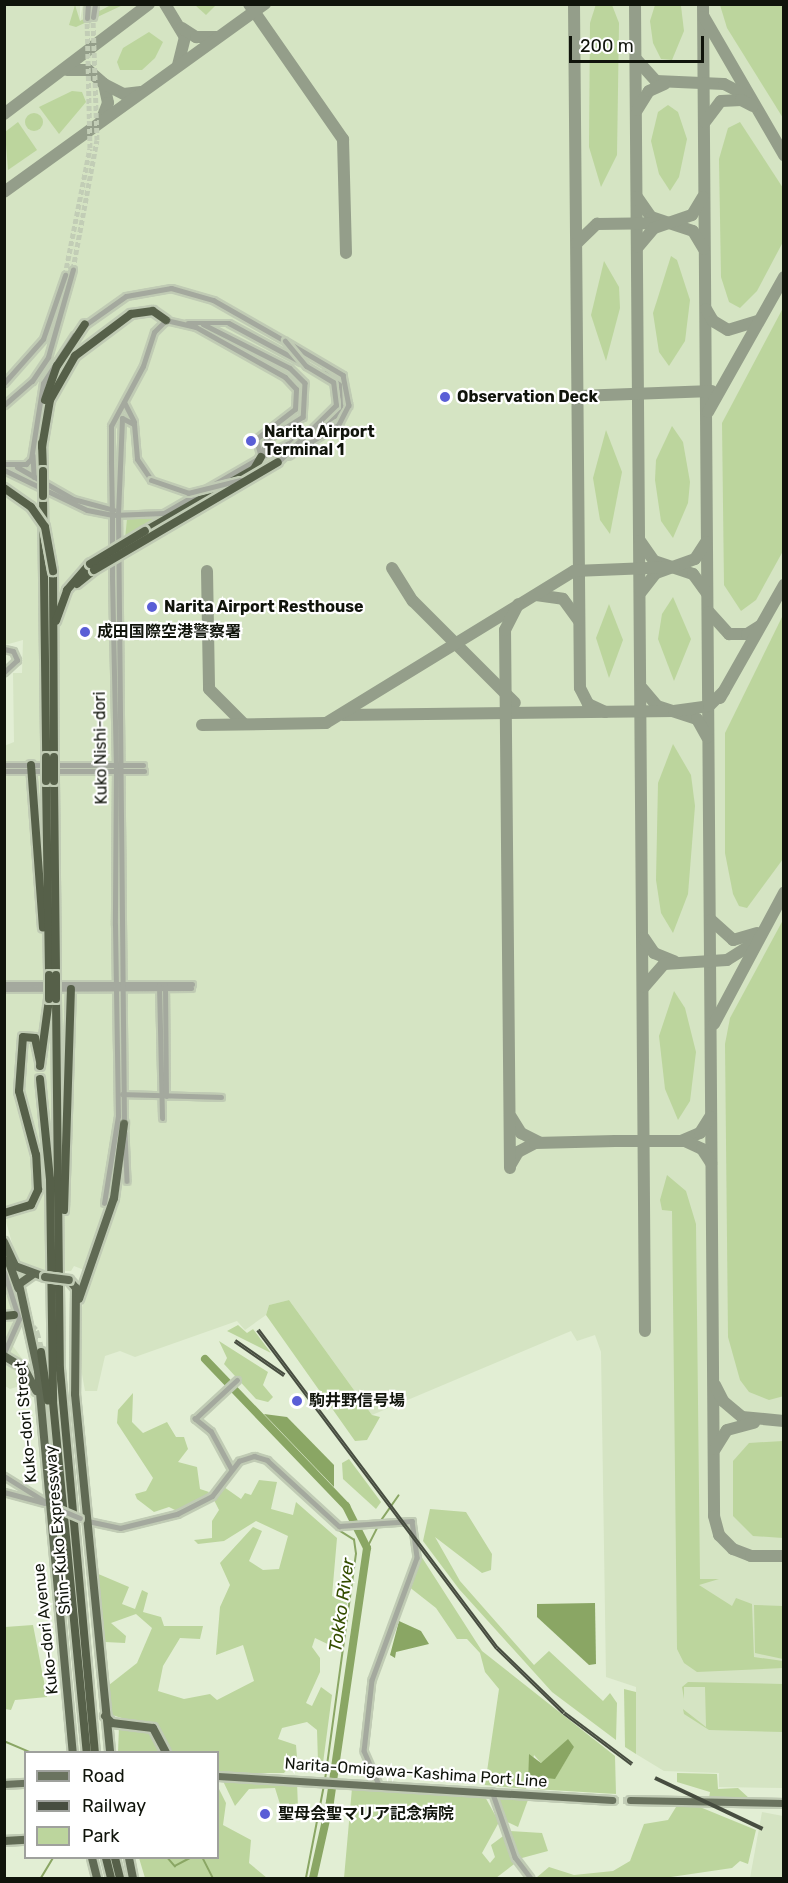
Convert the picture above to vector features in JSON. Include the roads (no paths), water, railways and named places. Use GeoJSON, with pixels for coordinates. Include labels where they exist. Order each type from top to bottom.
{"type":"FeatureCollection","features":[{"type":"Feature","properties":{"kind":"highway"},"geometry":{"type":"LineString","coordinates":[[59,1304],[50,757],[43,496],[38,472],[52,393],[81,350],[130,314],[153,311],[166,320]]}},
{"type":"Feature","properties":{"kind":"highway"},"geometry":{"type":"LineString","coordinates":[[42,447],[48,378],[85,324]]}},
{"type":"Feature","properties":{"kind":"highway"},"geometry":{"type":"LineString","coordinates":[[53,649],[57,615],[67,590],[92,567],[145,531],[254,469],[261,457]]}},
{"type":"Feature","properties":{"kind":"highway"},"geometry":{"type":"LineString","coordinates":[[92,567],[278,462]]}},
{"type":"Feature","properties":{"kind":"highway"},"geometry":{"type":"LineString","coordinates":[[4,488],[21,498],[45,526],[53,571],[50,757]]}},
{"type":"Feature","properties":{"kind":"highway"},"geometry":{"type":"LineString","coordinates":[[31,768],[47,946],[53,975]]}},
{"type":"Feature","properties":{"kind":"highway"},"geometry":{"type":"LineString","coordinates":[[47,946],[50,781]]}},
{"type":"Feature","properties":{"kind":"highway"},"geometry":{"type":"LineString","coordinates":[[59,1304],[71,989]]}},
{"type":"Feature","properties":{"kind":"highway"},"geometry":{"type":"LineString","coordinates":[[4,1213],[31,1205],[38,1190],[36,1155],[19,1090],[23,1037],[35,1038],[40,1064],[53,999]]}},
{"type":"Feature","properties":{"kind":"highway"},"geometry":{"type":"LineString","coordinates":[[40,1079],[50,1179],[51,1369],[62,1497]]}},
{"type":"Feature","properties":{"kind":"highway"},"geometry":{"type":"LineString","coordinates":[[73,1337],[84,1281],[114,1198],[124,1124]]}},
{"type":"Feature","properties":{"kind":"highway"},"geometry":{"type":"LineString","coordinates":[[4,1242],[15,1266],[32,1275],[69,1280],[76,1288],[73,1337],[83,1519],[110,1751]]}},
{"type":"Feature","properties":{"kind":"highway"},"geometry":{"type":"LineString","coordinates":[[4,1250],[23,1304]]}},
{"type":"Feature","properties":{"kind":"highway"},"geometry":{"type":"LineString","coordinates":[[23,1304],[20,1281],[32,1275]]}},
{"type":"Feature","properties":{"kind":"highway","name":"Kuko-dori Street"},"geometry":{"type":"LineString","coordinates":[[23,1304],[38,1371],[40,1419],[50,1505]]}},
{"type":"Feature","properties":{"kind":"highway","name":"Shin-Kuko Expressway"},"geometry":{"type":"LineString","coordinates":[[59,1304],[73,1534],[95,1751]]}},
{"type":"Feature","properties":{"kind":"highway"},"geometry":{"type":"LineString","coordinates":[[4,1316],[14,1315]]}},
{"type":"Feature","properties":{"kind":"highway"},"geometry":{"type":"LineString","coordinates":[[41,1352],[62,1497]]}},
{"type":"Feature","properties":{"kind":"highway"},"geometry":{"type":"LineString","coordinates":[[4,1354],[29,1375],[40,1419]]}},
{"type":"Feature","properties":{"kind":"highway"},"geometry":{"type":"LineString","coordinates":[[4,1361],[29,1375]]}},
{"type":"Feature","properties":{"kind":"highway","name":"Shin-Kuko Expressway"},"geometry":{"type":"LineString","coordinates":[[62,1497],[87,1751]]}},
{"type":"Feature","properties":{"kind":"highway","name":"Kuko-dori Avenue"},"geometry":{"type":"LineString","coordinates":[[50,1505],[74,1751]]}},
{"type":"Feature","properties":{"kind":"highway"},"geometry":{"type":"LineString","coordinates":[[105,1716],[115,1723],[153,1728],[165,1751]]}},
{"type":"Feature","properties":{"kind":"highway"},"geometry":{"type":"LineString","coordinates":[[107,1734],[115,1723]]}},
{"type":"Feature","properties":{"kind":"highway"},"geometry":{"type":"LineString","coordinates":[[4,1841],[24,1840]]}},
{"type":"Feature","properties":{"kind":"highway"},"geometry":{"type":"LineString","coordinates":[[92,1859],[97,1878]]}},
{"type":"Feature","properties":{"kind":"highway"},"geometry":{"type":"LineString","coordinates":[[106,1859],[111,1878]]}},
{"type":"Feature","properties":{"kind":"highway"},"geometry":{"type":"LineString","coordinates":[[115,1859],[120,1878]]}},
{"type":"Feature","properties":{"kind":"highway"},"geometry":{"type":"LineString","coordinates":[[129,1859],[133,1878]]}},
{"type":"Feature","properties":{"kind":"main road","name":"Narita-Omigawa-Kashima Port Line"},"geometry":{"type":"LineString","coordinates":[[219,1776],[612,1800]]}},
{"type":"Feature","properties":{"kind":"main road"},"geometry":{"type":"LineString","coordinates":[[4,1784],[24,1783]]}},
{"type":"Feature","properties":{"kind":"main road"},"geometry":{"type":"LineString","coordinates":[[630,1800],[783,1803]]}},
{"type":"Feature","properties":{"kind":"street"},"geometry":{"type":"LineString","coordinates":[[88,4],[90,17],[95,4]]}},
{"type":"Feature","properties":{"kind":"street"},"geometry":{"type":"LineString","coordinates":[[4,405],[32,381],[48,357],[73,269]]}},
{"type":"Feature","properties":{"kind":"street"},"geometry":{"type":"LineString","coordinates":[[4,383],[46,332],[65,275]]}},
{"type":"Feature","properties":{"kind":"street"},"geometry":{"type":"LineString","coordinates":[[85,324],[126,296],[171,288],[213,300],[343,375],[349,405],[339,425],[289,456],[200,492],[173,491],[151,480],[137,459],[134,424],[124,402]]}},
{"type":"Feature","properties":{"kind":"street"},"geometry":{"type":"LineString","coordinates":[[5,466],[72,505],[115,514],[170,511],[334,416],[339,385],[229,322],[187,323],[166,320]]}},
{"type":"Feature","properties":{"kind":"street","name":"Kuko Nishi-dori"},"geometry":{"type":"LineString","coordinates":[[104,1203],[116,1153],[121,1094],[124,986],[115,514],[111,508],[111,426],[124,402],[154,332],[166,320]]}},
{"type":"Feature","properties":{"kind":"street"},"geometry":{"type":"LineString","coordinates":[[187,323],[293,385],[295,409],[256,439],[261,457]]}},
{"type":"Feature","properties":{"kind":"street"},"geometry":{"type":"LineString","coordinates":[[197,323],[220,329],[280,362],[305,382],[303,417],[267,440],[261,457]]}},
{"type":"Feature","properties":{"kind":"street"},"geometry":{"type":"LineString","coordinates":[[285,341],[306,366],[333,382],[336,405],[332,414],[301,434],[289,456]]}},
{"type":"Feature","properties":{"kind":"street"},"geometry":{"type":"LineString","coordinates":[[35,482],[38,472],[33,454],[34,418],[48,378]]}},
{"type":"Feature","properties":{"kind":"street"},"geometry":{"type":"LineString","coordinates":[[115,514],[119,423],[126,417],[134,424]]}},
{"type":"Feature","properties":{"kind":"street"},"geometry":{"type":"LineString","coordinates":[[5,466],[26,464],[33,454]]}},
{"type":"Feature","properties":{"kind":"street"},"geometry":{"type":"LineString","coordinates":[[5,466],[38,472],[73,500],[111,508]]}},
{"type":"Feature","properties":{"kind":"street"},"geometry":{"type":"LineString","coordinates":[[4,649],[16,655],[12,668],[4,672]]}},
{"type":"Feature","properties":{"kind":"street"},"geometry":{"type":"LineString","coordinates":[[4,667],[12,668]]}},
{"type":"Feature","properties":{"kind":"street"},"geometry":{"type":"LineString","coordinates":[[4,765],[31,768],[143,768]]}},
{"type":"Feature","properties":{"kind":"street"},"geometry":{"type":"LineString","coordinates":[[4,771],[31,768]]}},
{"type":"Feature","properties":{"kind":"street","name":"Kuko Nishi-dori"},"geometry":{"type":"LineString","coordinates":[[119,768],[116,986],[124,1124]]}},
{"type":"Feature","properties":{"kind":"street"},"geometry":{"type":"LineString","coordinates":[[4,984],[191,986]]}},
{"type":"Feature","properties":{"kind":"street"},"geometry":{"type":"LineString","coordinates":[[4,989],[116,986]]}},
{"type":"Feature","properties":{"kind":"street"},"geometry":{"type":"LineString","coordinates":[[162,986],[164,1095],[162,1118]]}},
{"type":"Feature","properties":{"kind":"street"},"geometry":{"type":"LineString","coordinates":[[121,1094],[221,1097]]}},
{"type":"Feature","properties":{"kind":"street"},"geometry":{"type":"LineString","coordinates":[[124,1124],[127,1181]]}},
{"type":"Feature","properties":{"kind":"street"},"geometry":{"type":"LineString","coordinates":[[4,1272],[19,1319],[4,1354]]}},
{"type":"Feature","properties":{"kind":"street"},"geometry":{"type":"LineString","coordinates":[[231,1468],[211,1432],[195,1419],[237,1380]]}},
{"type":"Feature","properties":{"kind":"street"},"geometry":{"type":"LineString","coordinates":[[4,1492],[50,1505],[83,1519],[120,1528],[177,1514],[212,1496],[231,1468],[254,1456],[267,1460],[318,1511],[352,1528],[386,1526],[404,1517],[412,1521],[417,1558],[372,1680],[364,1751],[379,1784]]}},
{"type":"Feature","properties":{"kind":"street"},"geometry":{"type":"LineString","coordinates":[[4,1476],[50,1505]]}},
{"type":"Feature","properties":{"kind":"street"},"geometry":{"type":"LineString","coordinates":[[492,1791],[515,1857],[531,1878]]}},
{"type":"Feature","properties":{"kind":"waterway","name":"Tokko River"},"geometry":{"type":"LineString","coordinates":[[205,1359],[346,1506],[367,1548],[330,1802],[313,1878]]}},
{"type":"Feature","properties":{"kind":"waterway"},"geometry":{"type":"LineString","coordinates":[[380,1522],[398,1496]]}},
{"type":"Feature","properties":{"kind":"waterway"},"geometry":{"type":"LineString","coordinates":[[367,1548],[378,1526]]}},
{"type":"Feature","properties":{"kind":"waterway"},"geometry":{"type":"LineString","coordinates":[[325,1780],[356,1554],[354,1540],[335,1528]]}},
{"type":"Feature","properties":{"kind":"waterway"},"geometry":{"type":"LineString","coordinates":[[4,1708],[4,1717]]}},
{"type":"Feature","properties":{"kind":"waterway"},"geometry":{"type":"LineString","coordinates":[[4,1741],[28,1751]]}},
{"type":"Feature","properties":{"kind":"waterway"},"geometry":{"type":"LineString","coordinates":[[306,1878],[324,1785]]}},
{"type":"Feature","properties":{"kind":"waterway"},"geometry":{"type":"LineString","coordinates":[[41,1878],[52,1859]]}},
{"type":"Feature","properties":{"kind":"waterway"},"geometry":{"type":"LineString","coordinates":[[169,1859],[175,1866],[188,1859]]}},
{"type":"Feature","properties":{"kind":"waterway"},"geometry":{"type":"LineString","coordinates":[[204,1859],[213,1878]]}},
{"type":"Feature","properties":{"kind":"tunnel"},"geometry":{"type":"LineString","coordinates":[[73,269],[97,140],[93,17]]}},
{"type":"Feature","properties":{"kind":"tunnel"},"geometry":{"type":"LineString","coordinates":[[65,275],[90,148],[87,18]]}},
{"type":"Feature","properties":{"kind":"tunnel"},"geometry":{"type":"LineString","coordinates":[[24,1319],[35,1331],[41,1352]]}},
{"type":"Feature","properties":{"kind":"tunnel"},"geometry":{"type":"LineString","coordinates":[[612,1800],[630,1800]]}},
{"type":"Feature","properties":{"kind":"railway"},"geometry":{"type":"LineString","coordinates":[[258,1330],[497,1648],[564,1713],[632,1764]]}},
{"type":"Feature","properties":{"kind":"railway"},"geometry":{"type":"LineString","coordinates":[[235,1341],[284,1375]]}},
{"type":"Feature","properties":{"kind":"railway"},"geometry":{"type":"LineString","coordinates":[[655,1778],[763,1829]]}},
{"type":"Feature","properties":{"kind":"place","name":"Observation Deck"},"geometry":{"type":"Point","coordinates":[445,397]}},
{"type":"Feature","properties":{"kind":"place","name":"Narita Airport Terminal 1"},"geometry":{"type":"Point","coordinates":[251,441]}},
{"type":"Feature","properties":{"kind":"place","name":"Narita Airport Resthouse"},"geometry":{"type":"Point","coordinates":[152,607]}},
{"type":"Feature","properties":{"kind":"place","name":"成田国際空港警察署"},"geometry":{"type":"Point","coordinates":[85,632]}},
{"type":"Feature","properties":{"kind":"place","name":"駒井野信号場"},"geometry":{"type":"Point","coordinates":[297,1401]}},
{"type":"Feature","properties":{"kind":"place","name":"聖母会聖マリア記念病院"},"geometry":{"type":"Point","coordinates":[265,1814]}}]}
